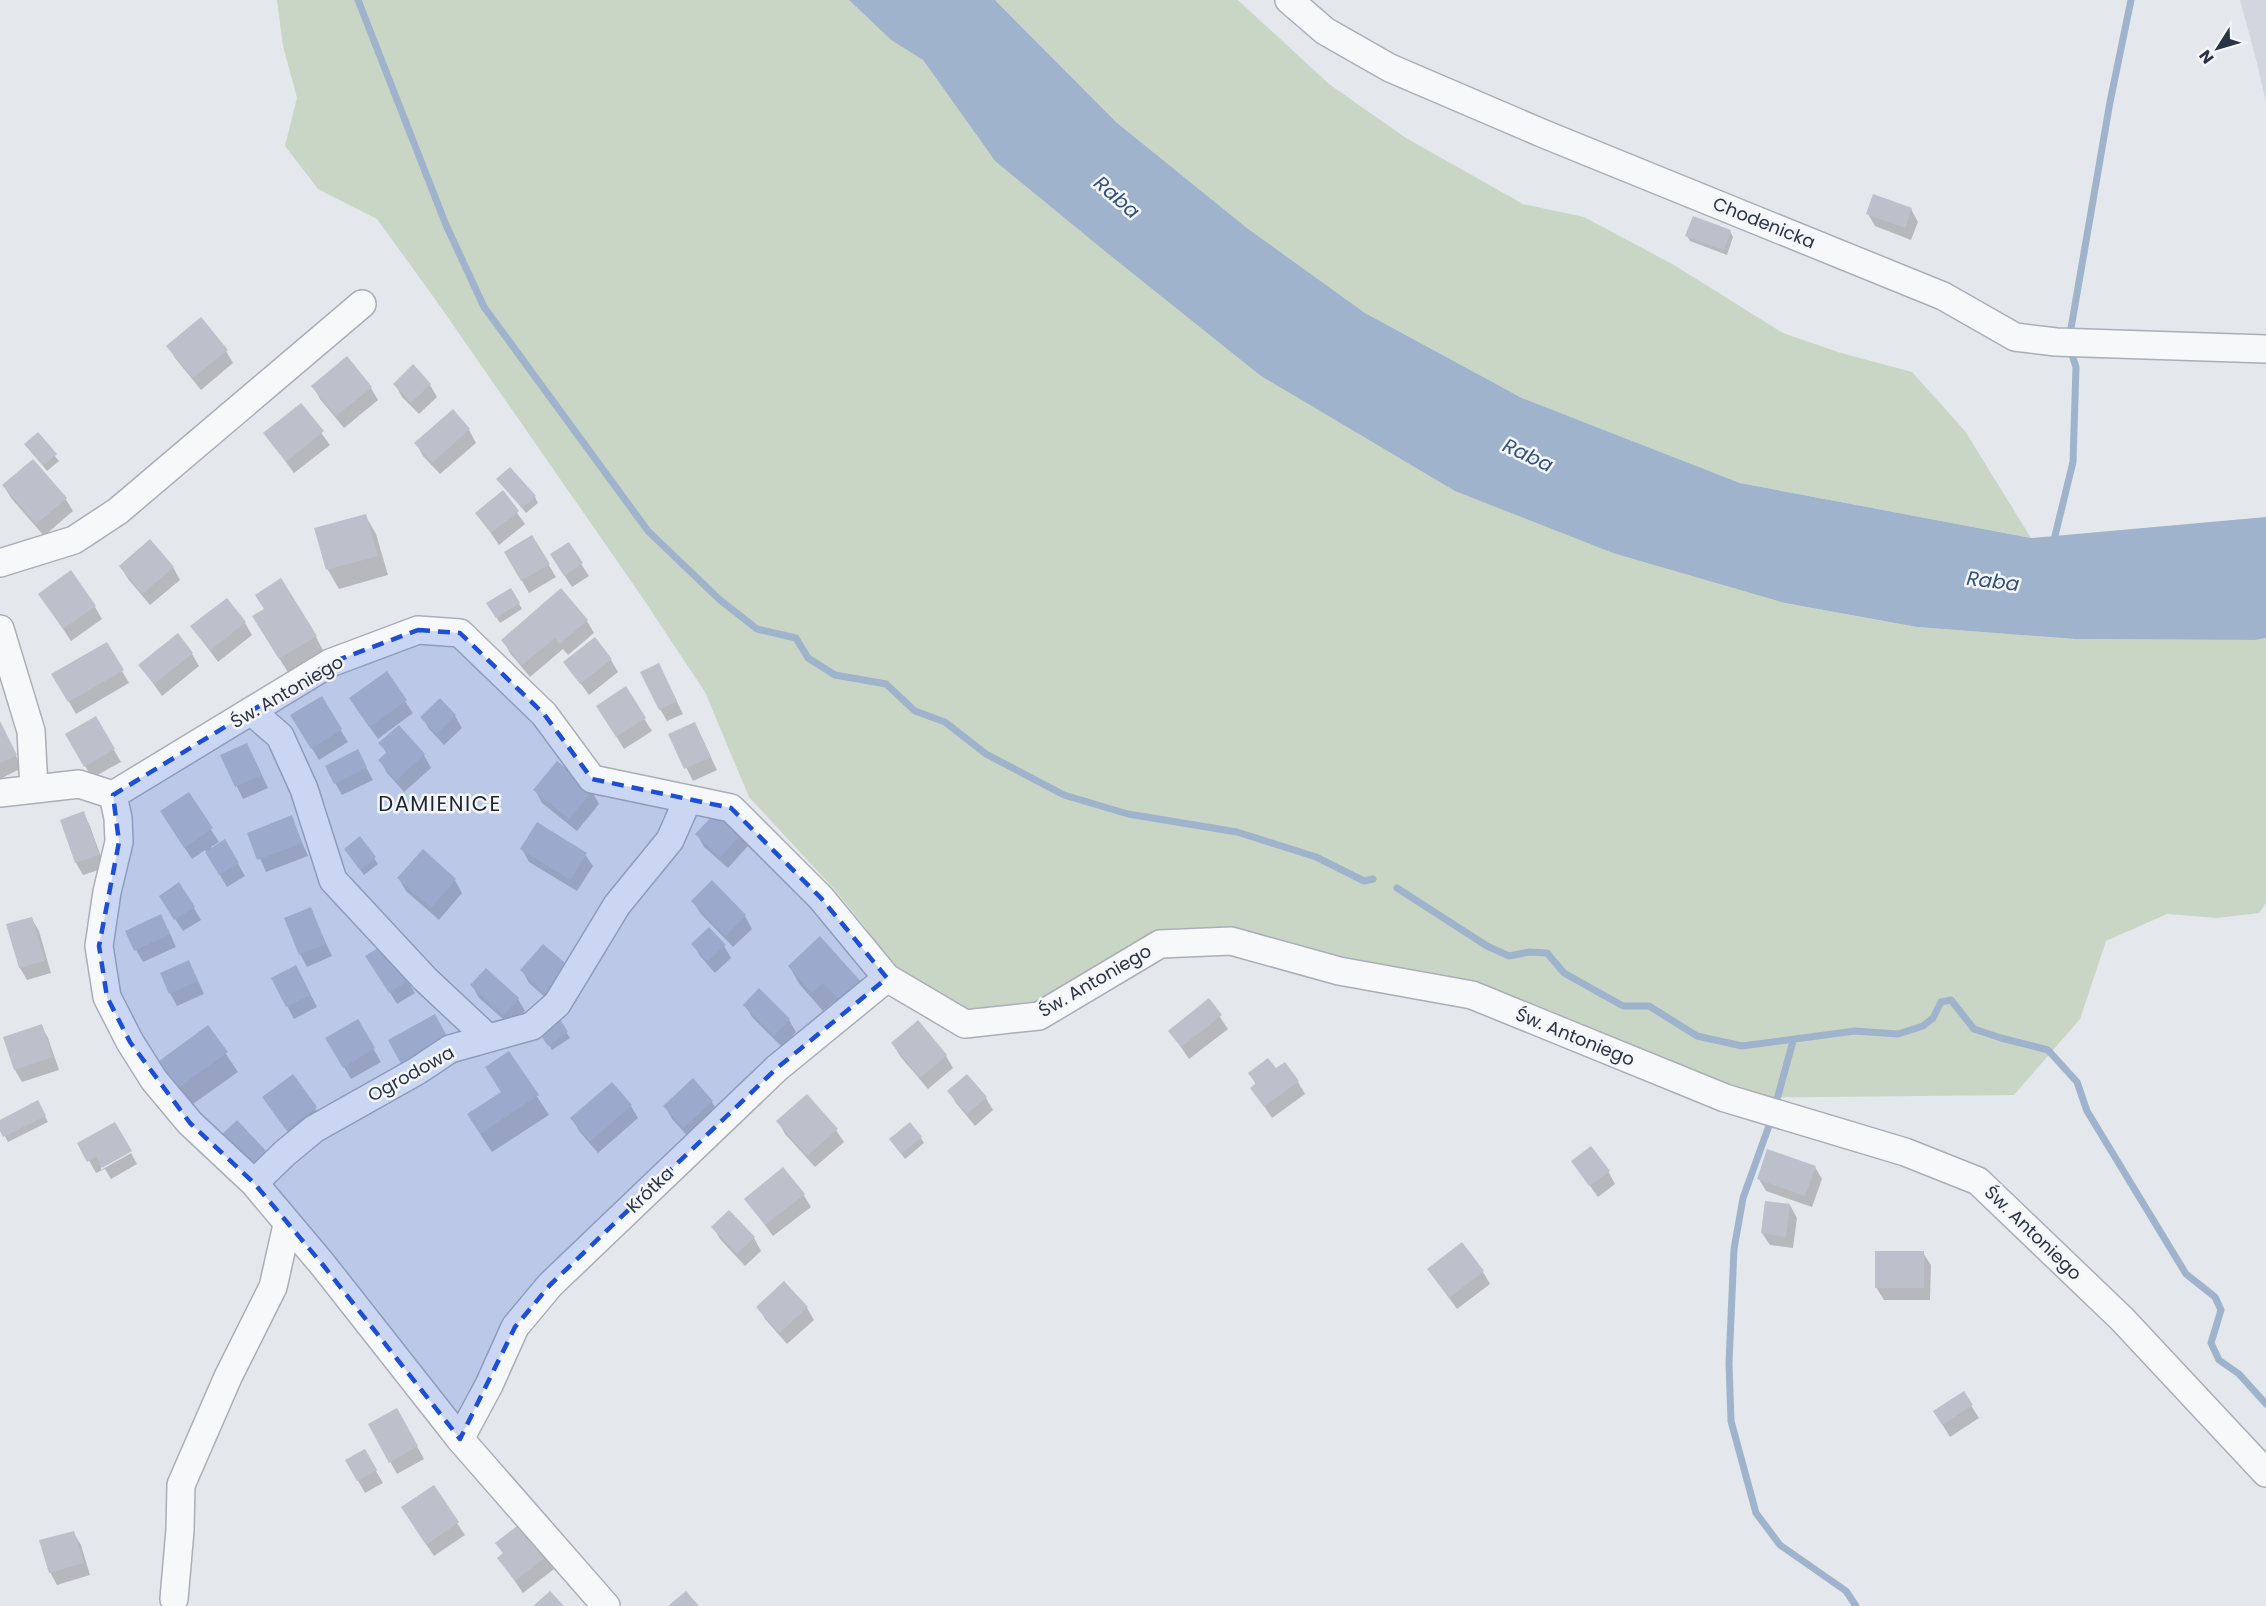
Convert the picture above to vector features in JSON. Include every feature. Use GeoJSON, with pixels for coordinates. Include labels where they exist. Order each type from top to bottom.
{"type":"FeatureCollection","features":[{"type":"Feature","properties":{"kind":"street","name":"Chodenicka"},"geometry":{"type":"LineString","coordinates":[[1289,0],[1325,31],[1390,68],[1544,134],[1943,296],[2014,337],[2056,342],[2266,349]]}},
{"type":"Feature","properties":{"kind":"street"},"geometry":{"type":"LineString","coordinates":[[0,563],[74,540],[118,511],[362,304]]}},
{"type":"Feature","properties":{"kind":"street"},"geometry":{"type":"LineString","coordinates":[[0,629],[31,731],[34,789]]}},
{"type":"Feature","properties":{"kind":"street","name":"Św. Antoniego"},"geometry":{"type":"LineString","coordinates":[[112,795],[330,663],[418,630],[460,633],[544,714],[592,779],[731,808],[822,898],[887,978],[964,1024],[1040,1016],[1160,944],[1231,941],[1339,971],[1472,995],[1725,1098],[1905,1152],[1978,1181],[2122,1319],[2266,1473]]}},
{"type":"Feature","properties":{"kind":"street"},"geometry":{"type":"LineString","coordinates":[[251,711],[280,736],[304,789],[333,880],[425,979],[488,1038]]}},
{"type":"Feature","properties":{"kind":"street"},"geometry":{"type":"LineString","coordinates":[[0,793],[79,784],[112,795],[118,818],[119,842],[107,892],[99,946],[107,997],[130,1042],[154,1080],[190,1123],[254,1183],[323,1265],[460,1439],[606,1606]]}},
{"type":"Feature","properties":{"kind":"street","name":"Ogrodowa"},"geometry":{"type":"LineString","coordinates":[[254,1183],[314,1129],[417,1071],[450,1049],[532,1026],[557,1004],[617,905],[670,840],[688,799]]}},
{"type":"Feature","properties":{"kind":"street","name":"Krótka"},"geometry":{"type":"LineString","coordinates":[[460,1439],[489,1385],[514,1327],[550,1285],[777,1068],[887,978]]}},
{"type":"Feature","properties":{"kind":"street"},"geometry":{"type":"LineString","coordinates":[[174,1599],[182,1485],[228,1377],[273,1287],[287,1225]]}},
{"type":"Feature","properties":{"kind":"highlighted area"},"geometry":{"type":"Polygon","coordinates":[[[418,630],[460,633],[544,714],[592,779],[731,808],[821,898],[887,978],[777,1068],[550,1285],[515,1327],[460,1439],[323,1265],[254,1183],[190,1123],[130,1042],[107,997],[99,946],[119,842],[113,795],[330,663],[418,630]]]}},
{"type":"Feature","properties":{"kind":"shaded area"},"geometry":{"type":"Polygon","coordinates":[[[2240,0],[2266,0],[2266,102],[2255,55],[2240,0]]]}},
{"type":"Feature","properties":{"kind":"green space"},"geometry":{"type":"Polygon","coordinates":[[[277,0],[849,0],[891,40],[923,60],[995,161],[1785,603],[1917,627],[2075,639],[2255,640],[2266,638],[2266,903],[2259,913],[2217,918],[2167,914],[2106,941],[2080,1019],[2014,1095],[1725,1098],[1472,995],[1231,941],[1160,944],[1039,1016],[965,1024],[887,978],[866,928],[834,889],[749,797],[705,692],[640,594],[435,299],[377,219],[318,189],[285,146],[297,98],[283,46],[277,0]]]}},
{"type":"Feature","properties":{"kind":"green space"},"geometry":{"type":"Polygon","coordinates":[[[995,0],[1238,0],[1329,84],[1406,138],[1523,204],[1584,217],[1674,265],[1783,333],[1841,353],[1912,372],[1965,431],[2031,538],[1740,483],[1522,398],[1365,313],[1247,228],[1116,122],[995,0]]]}},
{"type":"Feature","properties":{"kind":"water","name":"Raba"},"geometry":{"type":"Polygon","coordinates":[[[849,0],[995,0],[1116,122],[1247,228],[1365,313],[1522,398],[1740,483],[2031,538],[2266,517],[2266,638],[2255,640],[2075,639],[1917,627],[1785,603],[1613,553],[1455,491],[1261,376],[1111,256],[995,161],[923,60],[891,40],[849,0]]]}},
{"type":"Feature","properties":{"kind":"building"},"geometry":{"type":"Polygon","coordinates":[[[1873,194],[1912,208],[1905,228],[1866,214],[1873,194]]]}},
{"type":"Feature","properties":{"kind":"building"},"geometry":{"type":"Polygon","coordinates":[[[1693,216],[1731,230],[1724,250],[1685,236],[1693,216]]]}},
{"type":"Feature","properties":{"kind":"building"},"geometry":{"type":"Polygon","coordinates":[[[201,317],[228,350],[193,378],[166,346],[201,317]]]}},
{"type":"Feature","properties":{"kind":"building"},"geometry":{"type":"Polygon","coordinates":[[[347,356],[372,387],[336,416],[311,386],[347,356]]]}},
{"type":"Feature","properties":{"kind":"building"},"geometry":{"type":"Polygon","coordinates":[[[413,364],[431,384],[411,403],[393,384],[413,364]]]}},
{"type":"Feature","properties":{"kind":"building"},"geometry":{"type":"Polygon","coordinates":[[[301,403],[324,431],[286,462],[263,433],[301,403]]]}},
{"type":"Feature","properties":{"kind":"building"},"geometry":{"type":"Polygon","coordinates":[[[453,409],[470,429],[432,463],[414,443],[453,409]]]}},
{"type":"Feature","properties":{"kind":"building"},"geometry":{"type":"Polygon","coordinates":[[[38,432],[57,454],[43,466],[24,444],[38,432]]]}},
{"type":"Feature","properties":{"kind":"building"},"geometry":{"type":"Polygon","coordinates":[[[33,459],[67,498],[36,524],[2,485],[33,459]]]}},
{"type":"Feature","properties":{"kind":"building"},"geometry":{"type":"Polygon","coordinates":[[[510,467],[536,496],[522,508],[496,479],[510,467]]]}},
{"type":"Feature","properties":{"kind":"building"},"geometry":{"type":"Polygon","coordinates":[[[503,490],[519,511],[491,533],[475,513],[503,490]]]}},
{"type":"Feature","properties":{"kind":"building"},"geometry":{"type":"Polygon","coordinates":[[[366,514],[378,556],[326,570],[314,528],[366,514]]]}},
{"type":"Feature","properties":{"kind":"building"},"geometry":{"type":"Polygon","coordinates":[[[532,535],[550,564],[521,581],[504,552],[532,535]]]}},
{"type":"Feature","properties":{"kind":"building"},"geometry":{"type":"Polygon","coordinates":[[[150,539],[174,567],[142,594],[119,566],[150,539]]]}},
{"type":"Feature","properties":{"kind":"building"},"geometry":{"type":"Polygon","coordinates":[[[569,542],[583,563],[564,576],[550,554],[569,542]]]}},
{"type":"Feature","properties":{"kind":"building"},"geometry":{"type":"Polygon","coordinates":[[[71,570],[96,606],[63,629],[38,594],[71,570]]]}},
{"type":"Feature","properties":{"kind":"building"},"geometry":{"type":"Polygon","coordinates":[[[281,578],[317,636],[279,659],[252,616],[264,609],[255,595],[281,578]]]}},
{"type":"Feature","properties":{"kind":"building"},"geometry":{"type":"Polygon","coordinates":[[[511,588],[520,603],[496,618],[486,603],[511,588]]]}},
{"type":"Feature","properties":{"kind":"building"},"geometry":{"type":"Polygon","coordinates":[[[561,588],[588,620],[560,644],[555,638],[522,665],[501,640],[561,588]]]}},
{"type":"Feature","properties":{"kind":"building"},"geometry":{"type":"Polygon","coordinates":[[[227,598],[246,622],[210,651],[190,626],[227,598]]]}},
{"type":"Feature","properties":{"kind":"building"},"geometry":{"type":"Polygon","coordinates":[[[178,633],[193,653],[154,684],[138,665],[178,633]]]}},
{"type":"Feature","properties":{"kind":"building"},"geometry":{"type":"Polygon","coordinates":[[[595,637],[612,659],[580,684],[563,662],[595,637]]]}},
{"type":"Feature","properties":{"kind":"building"},"geometry":{"type":"Polygon","coordinates":[[[107,642],[124,670],[68,702],[51,674],[107,642]]]}},
{"type":"Feature","properties":{"kind":"building"},"geometry":{"type":"Polygon","coordinates":[[[659,663],[677,701],[659,710],[640,672],[659,663]]]}},
{"type":"Feature","properties":{"kind":"building"},"geometry":{"type":"Polygon","coordinates":[[[387,671],[407,700],[369,727],[349,698],[387,671]]]}},
{"type":"Feature","properties":{"kind":"building"},"geometry":{"type":"Polygon","coordinates":[[[626,686],[646,718],[616,737],[596,706],[626,686]]]}},
{"type":"Feature","properties":{"kind":"building"},"geometry":{"type":"Polygon","coordinates":[[[322,696],[342,729],[311,749],[290,715],[322,696]]]}},
{"type":"Feature","properties":{"kind":"building"},"geometry":{"type":"Polygon","coordinates":[[[440,698],[456,715],[436,734],[420,717],[440,698]]]}},
{"type":"Feature","properties":{"kind":"building"},"geometry":{"type":"Polygon","coordinates":[[[96,716],[115,749],[84,767],[65,734],[96,716]]]}},
{"type":"Feature","properties":{"kind":"building"},"geometry":{"type":"Polygon","coordinates":[[[0,721],[17,755],[0,763],[0,721]]]}},
{"type":"Feature","properties":{"kind":"building"},"geometry":{"type":"Polygon","coordinates":[[[695,722],[711,757],[684,769],[668,734],[695,722]]]}},
{"type":"Feature","properties":{"kind":"building"},"geometry":{"type":"Polygon","coordinates":[[[399,725],[425,754],[396,780],[378,760],[387,752],[378,743],[399,725]]]}},
{"type":"Feature","properties":{"kind":"building"},"geometry":{"type":"Polygon","coordinates":[[[247,743],[262,775],[235,787],[220,755],[247,743]]]}},
{"type":"Feature","properties":{"kind":"building"},"geometry":{"type":"Polygon","coordinates":[[[358,749],[367,767],[334,784],[325,766],[358,749]]]}},
{"type":"Feature","properties":{"kind":"building"},"geometry":{"type":"Polygon","coordinates":[[[557,761],[593,790],[569,819],[533,790],[557,761]]]}},
{"type":"Feature","properties":{"kind":"building"},"geometry":{"type":"Polygon","coordinates":[[[189,792],[213,828],[184,848],[160,811],[189,792]]]}},
{"type":"Feature","properties":{"kind":"building"},"geometry":{"type":"Polygon","coordinates":[[[84,811],[99,855],[75,863],[60,820],[84,811]]]}},
{"type":"Feature","properties":{"kind":"building"},"geometry":{"type":"Polygon","coordinates":[[[717,811],[742,833],[720,857],[695,834],[717,811]]]}},
{"type":"Feature","properties":{"kind":"building"},"geometry":{"type":"Polygon","coordinates":[[[292,815],[302,843],[257,860],[247,833],[292,815]]]}},
{"type":"Feature","properties":{"kind":"building"},"geometry":{"type":"Polygon","coordinates":[[[537,822],[587,853],[570,880],[520,849],[537,822]]]}},
{"type":"Feature","properties":{"kind":"building"},"geometry":{"type":"Polygon","coordinates":[[[360,836],[376,857],[360,870],[344,849],[360,836]]]}},
{"type":"Feature","properties":{"kind":"building"},"geometry":{"type":"Polygon","coordinates":[[[225,839],[239,863],[219,875],[205,852],[225,839]]]}},
{"type":"Feature","properties":{"kind":"building"},"geometry":{"type":"Polygon","coordinates":[[[423,849],[456,879],[431,908],[397,878],[423,849]]]}},
{"type":"Feature","properties":{"kind":"building"},"geometry":{"type":"Polygon","coordinates":[[[712,880],[746,915],[726,936],[691,901],[712,880]]]}},
{"type":"Feature","properties":{"kind":"building"},"geometry":{"type":"Polygon","coordinates":[[[179,882],[195,907],[174,920],[159,896],[179,882]]]}},
{"type":"Feature","properties":{"kind":"building"},"geometry":{"type":"Polygon","coordinates":[[[311,907],[326,944],[299,955],[284,918],[311,907]]]}},
{"type":"Feature","properties":{"kind":"building"},"geometry":{"type":"Polygon","coordinates":[[[161,914],[170,934],[134,951],[125,931],[161,914]]]}},
{"type":"Feature","properties":{"kind":"building"},"geometry":{"type":"Polygon","coordinates":[[[32,917],[45,961],[19,968],[6,924],[32,917]]]}},
{"type":"Feature","properties":{"kind":"building"},"geometry":{"type":"Polygon","coordinates":[[[709,927],[726,945],[707,961],[691,944],[709,927]]]}},
{"type":"Feature","properties":{"kind":"building"},"geometry":{"type":"Polygon","coordinates":[[[820,936],[863,984],[842,1003],[823,983],[812,993],[788,966],[820,936]]]}},
{"type":"Feature","properties":{"kind":"building"},"geometry":{"type":"Polygon","coordinates":[[[386,943],[409,980],[389,993],[365,956],[386,943]]]}},
{"type":"Feature","properties":{"kind":"building"},"geometry":{"type":"Polygon","coordinates":[[[543,944],[571,968],[547,995],[520,970],[543,944]]]}},
{"type":"Feature","properties":{"kind":"building"},"geometry":{"type":"Polygon","coordinates":[[[189,960],[198,981],[169,994],[160,973],[189,960]]]}},
{"type":"Feature","properties":{"kind":"building"},"geometry":{"type":"Polygon","coordinates":[[[296,965],[311,995],[286,1007],[271,978],[296,965]]]}},
{"type":"Feature","properties":{"kind":"building"},"geometry":{"type":"Polygon","coordinates":[[[486,968],[519,998],[504,1015],[470,985],[486,968]]]}},
{"type":"Feature","properties":{"kind":"building"},"geometry":{"type":"Polygon","coordinates":[[[759,988],[790,1019],[774,1036],[743,1005],[759,988]]]}},
{"type":"Feature","properties":{"kind":"building"},"geometry":{"type":"Polygon","coordinates":[[[1209,998],[1222,1015],[1181,1047],[1168,1031],[1209,998]]]}},
{"type":"Feature","properties":{"kind":"building"},"geometry":{"type":"Polygon","coordinates":[[[435,1014],[448,1038],[401,1064],[388,1040],[435,1014]]]}},
{"type":"Feature","properties":{"kind":"building"},"geometry":{"type":"Polygon","coordinates":[[[558,1016],[568,1032],[548,1046],[537,1030],[558,1016]]]}},
{"type":"Feature","properties":{"kind":"building"},"geometry":{"type":"Polygon","coordinates":[[[358,1019],[375,1048],[343,1068],[325,1038],[358,1019]]]}},
{"type":"Feature","properties":{"kind":"building"},"geometry":{"type":"Polygon","coordinates":[[[918,1020],[947,1055],[920,1078],[891,1043],[918,1020]]]}},
{"type":"Feature","properties":{"kind":"building"},"geometry":{"type":"Polygon","coordinates":[[[42,1024],[53,1057],[14,1070],[3,1037],[42,1024]]]}},
{"type":"Feature","properties":{"kind":"building"},"geometry":{"type":"Polygon","coordinates":[[[208,1025],[228,1052],[171,1093],[151,1067],[208,1025]]]}},
{"type":"Feature","properties":{"kind":"building"},"geometry":{"type":"Polygon","coordinates":[[[509,1051],[539,1095],[480,1134],[467,1114],[501,1092],[485,1067],[509,1051]]]}},
{"type":"Feature","properties":{"kind":"building"},"geometry":{"type":"Polygon","coordinates":[[[1268,1058],[1276,1068],[1285,1062],[1299,1081],[1264,1107],[1250,1088],[1256,1083],[1248,1073],[1268,1058]]]}},
{"type":"Feature","properties":{"kind":"building"},"geometry":{"type":"Polygon","coordinates":[[[293,1074],[317,1107],[286,1130],[262,1097],[293,1074]]]}},
{"type":"Feature","properties":{"kind":"building"},"geometry":{"type":"Polygon","coordinates":[[[967,1074],[987,1097],[967,1114],[947,1091],[967,1074]]]}},
{"type":"Feature","properties":{"kind":"building"},"geometry":{"type":"Polygon","coordinates":[[[693,1078],[713,1101],[683,1128],[663,1106],[693,1078]]]}},
{"type":"Feature","properties":{"kind":"building"},"geometry":{"type":"Polygon","coordinates":[[[612,1082],[632,1105],[590,1142],[570,1118],[612,1082]]]}},
{"type":"Feature","properties":{"kind":"building"},"geometry":{"type":"Polygon","coordinates":[[[807,1094],[838,1129],[807,1156],[776,1121],[807,1094]]]}},
{"type":"Feature","properties":{"kind":"building"},"geometry":{"type":"Polygon","coordinates":[[[38,1100],[46,1116],[3,1137],[0,1131],[0,1120],[38,1100]]]}},
{"type":"Feature","properties":{"kind":"building"},"geometry":{"type":"Polygon","coordinates":[[[237,1120],[270,1155],[252,1173],[219,1137],[237,1120]]]}},
{"type":"Feature","properties":{"kind":"building"},"geometry":{"type":"Polygon","coordinates":[[[115,1122],[132,1151],[102,1168],[96,1157],[87,1162],[77,1143],[115,1122]]]}},
{"type":"Feature","properties":{"kind":"building"},"geometry":{"type":"Polygon","coordinates":[[[910,1122],[922,1137],[901,1154],[889,1139],[910,1122]]]}},
{"type":"Feature","properties":{"kind":"building"},"geometry":{"type":"Polygon","coordinates":[[[1591,1146],[1610,1171],[1589,1186],[1571,1161],[1591,1146]]]}},
{"type":"Feature","properties":{"kind":"building"},"geometry":{"type":"Polygon","coordinates":[[[1767,1149],[1816,1166],[1805,1196],[1757,1179],[1767,1149]]]}},
{"type":"Feature","properties":{"kind":"building"},"geometry":{"type":"Polygon","coordinates":[[[783,1167],[805,1194],[765,1225],[744,1199],[783,1167]]]}},
{"type":"Feature","properties":{"kind":"building"},"geometry":{"type":"Polygon","coordinates":[[[1765,1201],[1790,1204],[1786,1237],[1761,1233],[1765,1201]]]}},
{"type":"Feature","properties":{"kind":"building"},"geometry":{"type":"Polygon","coordinates":[[[729,1210],[755,1237],[737,1254],[711,1227],[729,1210]]]}},
{"type":"Feature","properties":{"kind":"building"},"geometry":{"type":"Polygon","coordinates":[[[1462,1242],[1484,1271],[1449,1298],[1427,1269],[1462,1242]]]}},
{"type":"Feature","properties":{"kind":"building"},"geometry":{"type":"Polygon","coordinates":[[[1875,1251],[1924,1251],[1924,1288],[1875,1288],[1875,1251]]]}},
{"type":"Feature","properties":{"kind":"building"},"geometry":{"type":"Polygon","coordinates":[[[784,1281],[808,1307],[779,1333],[756,1307],[784,1281]]]}},
{"type":"Feature","properties":{"kind":"building"},"geometry":{"type":"Polygon","coordinates":[[[1964,1391],[1973,1405],[1942,1425],[1933,1411],[1964,1391]]]}},
{"type":"Feature","properties":{"kind":"building"},"geometry":{"type":"Polygon","coordinates":[[[397,1408],[418,1446],[389,1463],[368,1424],[397,1408]]]}},
{"type":"Feature","properties":{"kind":"building"},"geometry":{"type":"Polygon","coordinates":[[[365,1449],[377,1470],[357,1481],[345,1460],[365,1449]]]}},
{"type":"Feature","properties":{"kind":"building"},"geometry":{"type":"Polygon","coordinates":[[[434,1485],[459,1522],[426,1545],[401,1507],[434,1485]]]}},
{"type":"Feature","properties":{"kind":"building"},"geometry":{"type":"Polygon","coordinates":[[[526,1519],[552,1552],[515,1581],[497,1558],[503,1553],[495,1543],[526,1519]]]}},
{"type":"Feature","properties":{"kind":"building"},"geometry":{"type":"Polygon","coordinates":[[[74,1531],[84,1563],[49,1573],[39,1540],[74,1531]]]}},
{"type":"Feature","properties":{"kind":"building"},"geometry":{"type":"Polygon","coordinates":[[[550,1591],[564,1606],[533,1606],[550,1591]]]}},
{"type":"Feature","properties":{"kind":"building"},"geometry":{"type":"Polygon","coordinates":[[[686,1591],[699,1606],[668,1606],[686,1591]]]}},
{"type":"Feature","properties":{"kind":"waterway"},"geometry":{"type":"LineString","coordinates":[[358,0],[446,225],[484,307],[648,531],[720,600],[757,629],[796,638],[808,658],[835,675],[886,684],[915,711],[945,722],[986,754],[1064,795],[1128,814],[1237,832],[1316,857],[1364,881],[1373,879]]}},
{"type":"Feature","properties":{"kind":"waterway"},"geometry":{"type":"LineString","coordinates":[[2070,334],[2110,102],[2131,0]]}},
{"type":"Feature","properties":{"kind":"waterway"},"geometry":{"type":"LineString","coordinates":[[2053,544],[2073,462],[2076,367],[2071,352]]}},
{"type":"Feature","properties":{"kind":"waterway"},"geometry":{"type":"LineString","coordinates":[[1397,888],[1487,946],[1509,956],[1529,952],[1547,953],[1564,973],[1623,1006],[1649,1006],[1697,1036],[1742,1046],[1855,1031],[1898,1034],[1923,1026],[1933,1018],[1941,1002],[1951,1000],[1974,1029],[2048,1050],[2077,1082],[2087,1111],[2186,1274],[2215,1297],[2221,1310],[2211,1343],[2219,1360],[2239,1374],[2266,1404]]}},
{"type":"Feature","properties":{"kind":"waterway"},"geometry":{"type":"LineString","coordinates":[[1776,1103],[1793,1041]]}},
{"type":"Feature","properties":{"kind":"waterway"},"geometry":{"type":"LineString","coordinates":[[1770,1123],[1743,1198],[1734,1249],[1729,1363],[1731,1421],[1756,1513],[1780,1545],[1846,1591],[1856,1606]]}},
{"type":"Feature","properties":{"kind":"district","name":"DAMIENICE"},"geometry":{"type":"Point","coordinates":[440,804]}}]}
